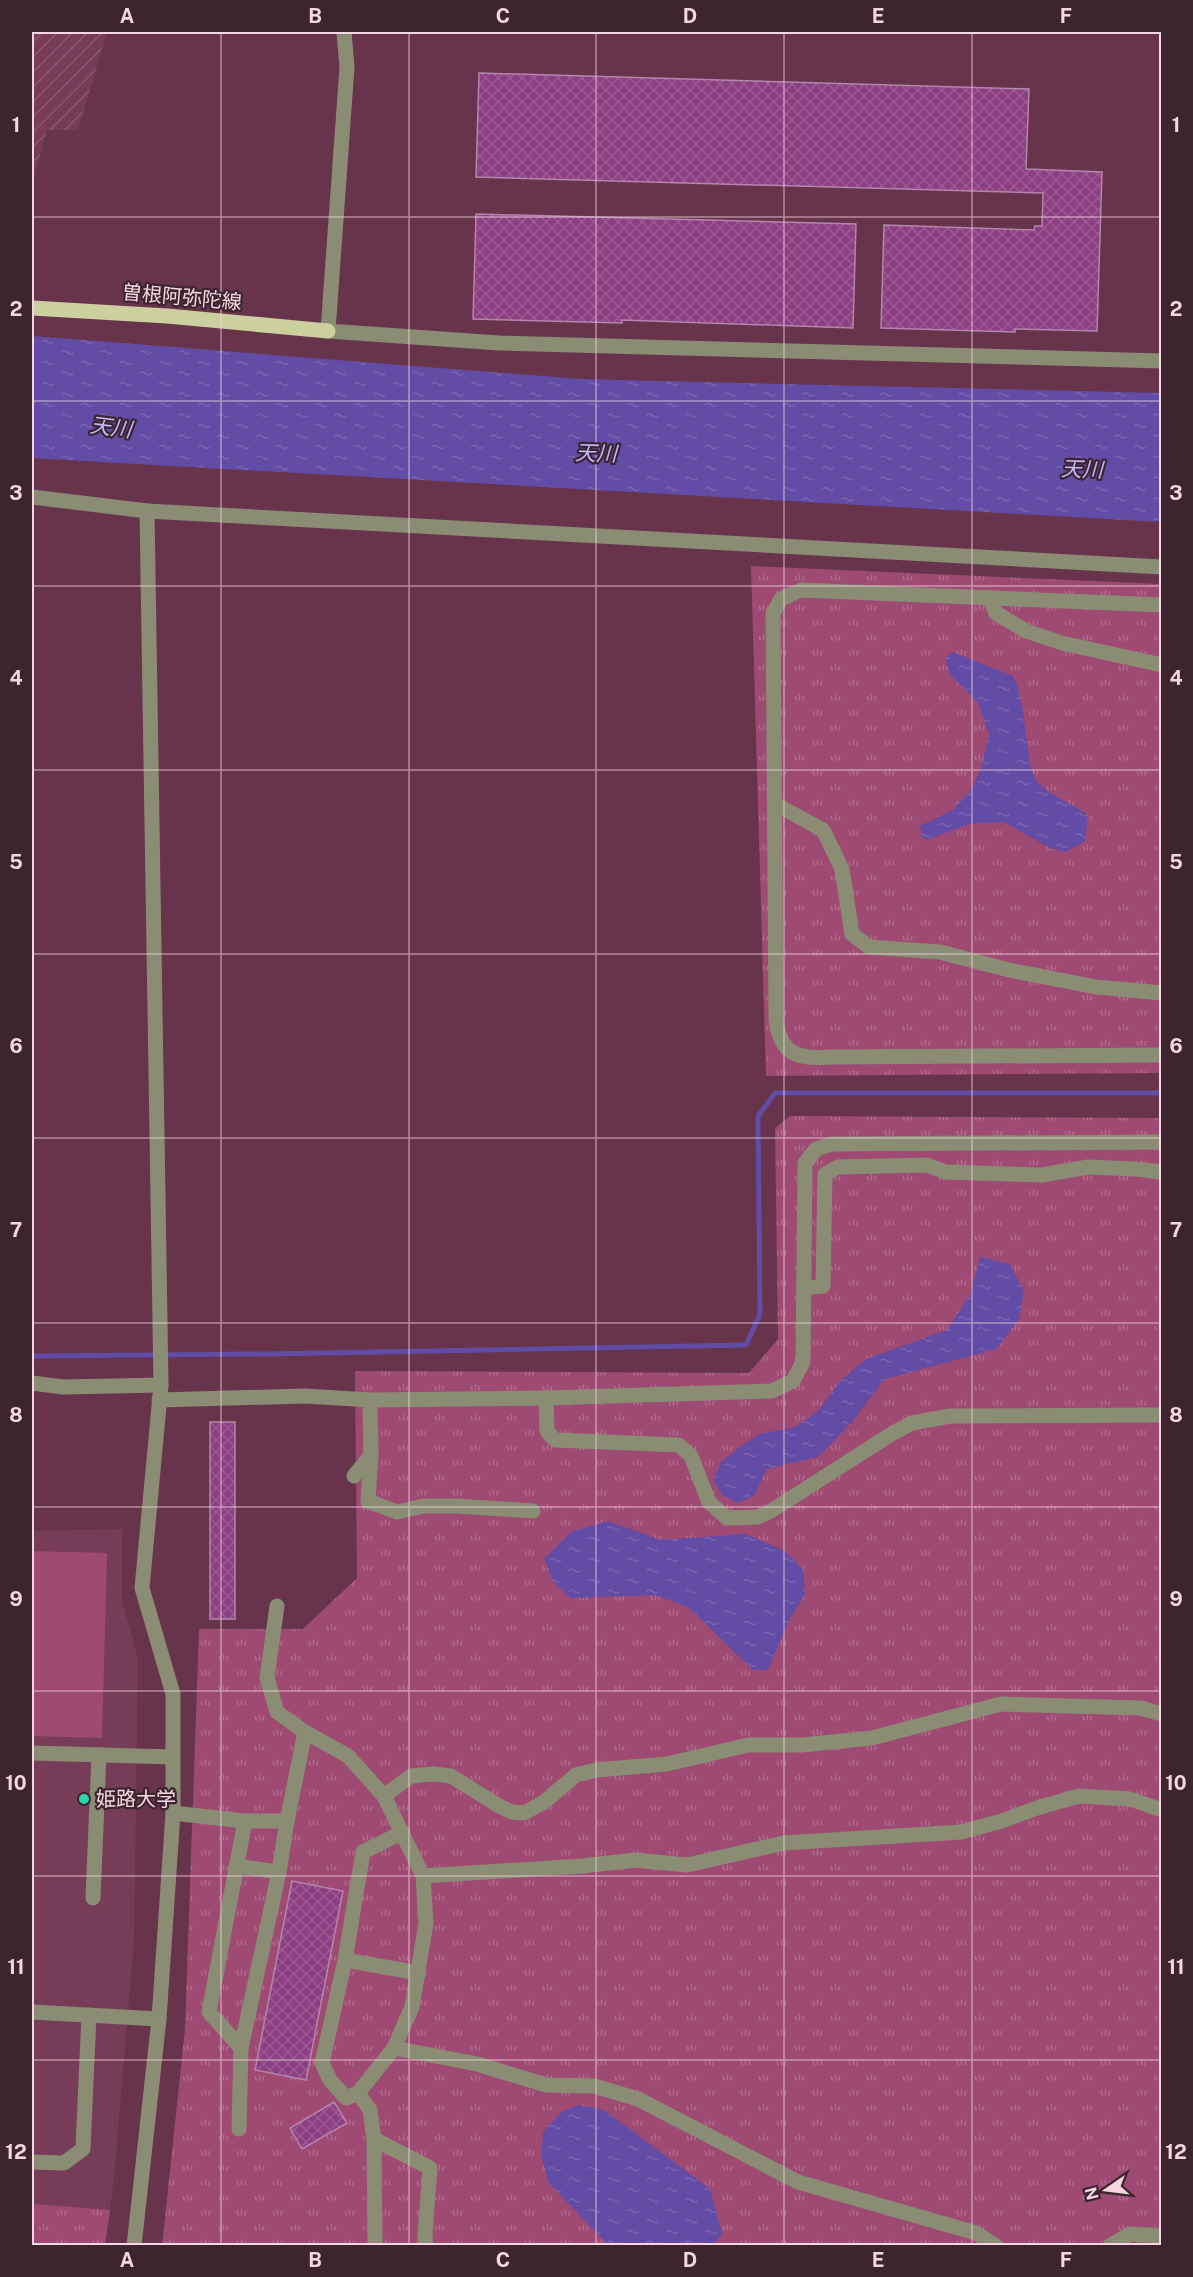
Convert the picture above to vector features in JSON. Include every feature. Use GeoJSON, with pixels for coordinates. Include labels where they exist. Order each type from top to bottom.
{"type":"FeatureCollection","features":[{"type":"Feature","properties":{"kind":"main road","name":"曽根阿弥陀線"},"geometry":{"type":"LineString","coordinates":[[32,308],[167,316],[328,331]]}},
{"type":"Feature","properties":{"kind":"street"},"geometry":{"type":"LineString","coordinates":[[344,32],[347,67],[328,331],[511,343],[1161,361]]}},
{"type":"Feature","properties":{"kind":"street"},"geometry":{"type":"LineString","coordinates":[[32,496],[147,511],[1161,567]]}},
{"type":"Feature","properties":{"kind":"street"},"geometry":{"type":"LineString","coordinates":[[134,2246],[159,2019],[173,1813],[173,1694],[142,1588],[161,1385],[147,511]]}},
{"type":"Feature","properties":{"kind":"street"},"geometry":{"type":"LineString","coordinates":[[1161,605],[801,590],[781,599],[773,614],[776,1019],[778,1037],[788,1051],[810,1059],[1161,1055]]}},
{"type":"Feature","properties":{"kind":"street"},"geometry":{"type":"LineString","coordinates":[[989,597],[996,614],[1026,631],[1062,643],[1161,665]]}},
{"type":"Feature","properties":{"kind":"street"},"geometry":{"type":"LineString","coordinates":[[775,804],[822,830],[842,869],[852,934],[869,947],[940,952],[1009,970],[1096,987],[1161,993]]}},
{"type":"Feature","properties":{"kind":"street"},"geometry":{"type":"LineString","coordinates":[[159,1400],[306,1396],[370,1400],[546,1398],[772,1391],[793,1381],[803,1362],[805,1162],[816,1149],[832,1144],[1161,1142]]}},
{"type":"Feature","properties":{"kind":"street"},"geometry":{"type":"LineString","coordinates":[[804,1288],[823,1286],[825,1174],[837,1167],[927,1165],[946,1172],[1042,1175],[1088,1167],[1135,1168],[1161,1172]]}},
{"type":"Feature","properties":{"kind":"street"},"geometry":{"type":"LineString","coordinates":[[32,1383],[63,1387],[161,1385]]}},
{"type":"Feature","properties":{"kind":"street"},"geometry":{"type":"LineString","coordinates":[[546,1398],[547,1431],[555,1440],[679,1445],[691,1456],[710,1502],[727,1518],[758,1517],[771,1511],[912,1423],[950,1416],[1161,1415]]}},
{"type":"Feature","properties":{"kind":"street"},"geometry":{"type":"LineString","coordinates":[[370,1400],[371,1455],[368,1501],[397,1512],[424,1506],[533,1510]]}},
{"type":"Feature","properties":{"kind":"street"},"geometry":{"type":"LineString","coordinates":[[354,1476],[371,1455]]}},
{"type":"Feature","properties":{"kind":"street"},"geometry":{"type":"LineString","coordinates":[[277,1606],[267,1678],[277,1712],[305,1732],[348,1756],[384,1796],[403,1832],[423,1876],[426,1923],[412,2007],[394,2048],[357,2093],[346,2098],[330,2080],[322,2063],[345,1960],[363,1852],[403,1832]]}},
{"type":"Feature","properties":{"kind":"street"},"geometry":{"type":"LineString","coordinates":[[384,1796],[411,1776],[433,1774],[451,1776],[499,1806],[512,1812],[524,1813],[544,1802],[576,1775],[596,1770],[667,1764],[748,1745],[802,1744],[872,1738],[1001,1704],[1140,1708],[1161,1713]]}},
{"type":"Feature","properties":{"kind":"street"},"geometry":{"type":"LineString","coordinates":[[239,2129],[241,2048],[279,1872],[305,1732]]}},
{"type":"Feature","properties":{"kind":"street"},"geometry":{"type":"LineString","coordinates":[[32,1753],[172,1757]]}},
{"type":"Feature","properties":{"kind":"street"},"geometry":{"type":"LineString","coordinates":[[93,1898],[99,1755]]}},
{"type":"Feature","properties":{"kind":"street"},"geometry":{"type":"LineString","coordinates":[[423,1876],[582,1866],[635,1860],[687,1866],[784,1843],[961,1832],[1079,1796],[1130,1799],[1161,1810]]}},
{"type":"Feature","properties":{"kind":"street"},"geometry":{"type":"LineString","coordinates":[[173,1813],[245,1821],[287,1821]]}},
{"type":"Feature","properties":{"kind":"street"},"geometry":{"type":"LineString","coordinates":[[241,2048],[209,2013],[245,1821]]}},
{"type":"Feature","properties":{"kind":"street"},"geometry":{"type":"LineString","coordinates":[[236,1866],[279,1872]]}},
{"type":"Feature","properties":{"kind":"street"},"geometry":{"type":"LineString","coordinates":[[345,1960],[419,1973]]}},
{"type":"Feature","properties":{"kind":"street"},"geometry":{"type":"LineString","coordinates":[[32,2012],[159,2019]]}},
{"type":"Feature","properties":{"kind":"street"},"geometry":{"type":"LineString","coordinates":[[32,2162],[64,2163],[83,2149],[89,2015]]}},
{"type":"Feature","properties":{"kind":"street"},"geometry":{"type":"LineString","coordinates":[[394,2048],[477,2064],[546,2085],[594,2086],[638,2099],[798,2182],[976,2233],[996,2246]]}},
{"type":"Feature","properties":{"kind":"street"},"geometry":{"type":"LineString","coordinates":[[357,2093],[370,2110],[374,2139],[375,2246]]}},
{"type":"Feature","properties":{"kind":"street"},"geometry":{"type":"LineString","coordinates":[[374,2139],[429,2168],[424,2234],[426,2246]]}},
{"type":"Feature","properties":{"kind":"street"},"geometry":{"type":"LineString","coordinates":[[1110,2246],[1130,2234],[1161,2236]]}},
{"type":"Feature","properties":{"kind":"shaded area"},"geometry":{"type":"Polygon","coordinates":[[[32,32],[107,32],[78,130],[47,130],[32,185],[32,32]]]}},
{"type":"Feature","properties":{"kind":"shaded area","name":"姫路大学"},"geometry":{"type":"Polygon","coordinates":[[[122,1529],[122,1601],[138,1658],[134,1940],[114,2179],[105,2245],[32,2245],[32,1531],[122,1529]]]}},
{"type":"Feature","properties":{"kind":"green space"},"geometry":{"type":"Polygon","coordinates":[[[751,566],[1161,584],[1161,1073],[766,1076],[751,566]]]}},
{"type":"Feature","properties":{"kind":"green space"},"geometry":{"type":"Polygon","coordinates":[[[790,1116],[1161,1118],[1161,2245],[162,2246],[185,2029],[199,1629],[303,1629],[357,1578],[355,1371],[749,1373],[778,1339],[775,1128],[790,1116]]]}},
{"type":"Feature","properties":{"kind":"green space"},"geometry":{"type":"Polygon","coordinates":[[[32,1551],[107,1553],[102,1738],[32,1736],[32,1551]]]}},
{"type":"Feature","properties":{"kind":"green space"},"geometry":{"type":"Polygon","coordinates":[[[32,2204],[110,2210],[105,2245],[32,2245],[32,2204]]]}},
{"type":"Feature","properties":{"kind":"water","name":"天川"},"geometry":{"type":"Polygon","coordinates":[[[32,336],[580,379],[1161,393],[1161,522],[32,458],[32,336]]]}},
{"type":"Feature","properties":{"kind":"water"},"geometry":{"type":"Polygon","coordinates":[[[953,652],[1013,676],[1021,701],[1032,771],[1040,785],[1046,790],[1088,816],[1085,841],[1066,852],[1050,848],[1004,822],[968,824],[928,840],[921,837],[920,826],[954,809],[972,788],[981,768],[989,735],[978,703],[950,675],[945,658],[953,652]]]}},
{"type":"Feature","properties":{"kind":"water"},"geometry":{"type":"Polygon","coordinates":[[[980,1257],[1010,1264],[1024,1292],[1019,1319],[997,1349],[885,1379],[852,1422],[818,1457],[767,1469],[754,1496],[738,1503],[722,1495],[713,1480],[721,1462],[741,1446],[760,1434],[795,1427],[817,1412],[842,1379],[866,1359],[947,1330],[970,1295],[980,1257]]]}},
{"type":"Feature","properties":{"kind":"water"},"geometry":{"type":"Polygon","coordinates":[[[608,1521],[661,1540],[745,1534],[785,1551],[803,1569],[805,1595],[790,1618],[768,1670],[753,1670],[688,1607],[655,1595],[570,1598],[553,1581],[544,1559],[572,1531],[608,1521]]]}},
{"type":"Feature","properties":{"kind":"water"},"geometry":{"type":"Polygon","coordinates":[[[579,2105],[604,2110],[710,2189],[722,2233],[714,2245],[608,2245],[549,2183],[541,2156],[543,2132],[561,2112],[579,2105]]]}},
{"type":"Feature","properties":{"kind":"building"},"geometry":{"type":"Polygon","coordinates":[[[479,73],[1029,89],[1026,169],[1102,172],[1097,331],[1015,329],[1015,332],[881,328],[884,225],[1034,230],[1035,226],[1042,226],[1043,193],[476,177],[479,73]]]}},
{"type":"Feature","properties":{"kind":"building"},"geometry":{"type":"Polygon","coordinates":[[[476,214],[856,224],[853,328],[622,320],[622,323],[473,319],[476,214]]]}},
{"type":"Feature","properties":{"kind":"building"},"geometry":{"type":"Polygon","coordinates":[[[210,1422],[235,1422],[235,1619],[210,1619],[210,1422]]]}},
{"type":"Feature","properties":{"kind":"building"},"geometry":{"type":"Polygon","coordinates":[[[292,1881],[343,1891],[306,2080],[255,2070],[292,1881]]]}},
{"type":"Feature","properties":{"kind":"building"},"geometry":{"type":"Polygon","coordinates":[[[334,2102],[347,2123],[302,2149],[290,2128],[334,2102]]]}},
{"type":"Feature","properties":{"kind":"waterway"},"geometry":{"type":"LineString","coordinates":[[32,1356],[746,1345],[760,1314],[758,1116],[775,1093],[1162,1093]]}},
{"type":"Feature","properties":{"kind":"place","name":"姫路大学"},"geometry":{"type":"Point","coordinates":[84,1799]}}]}
